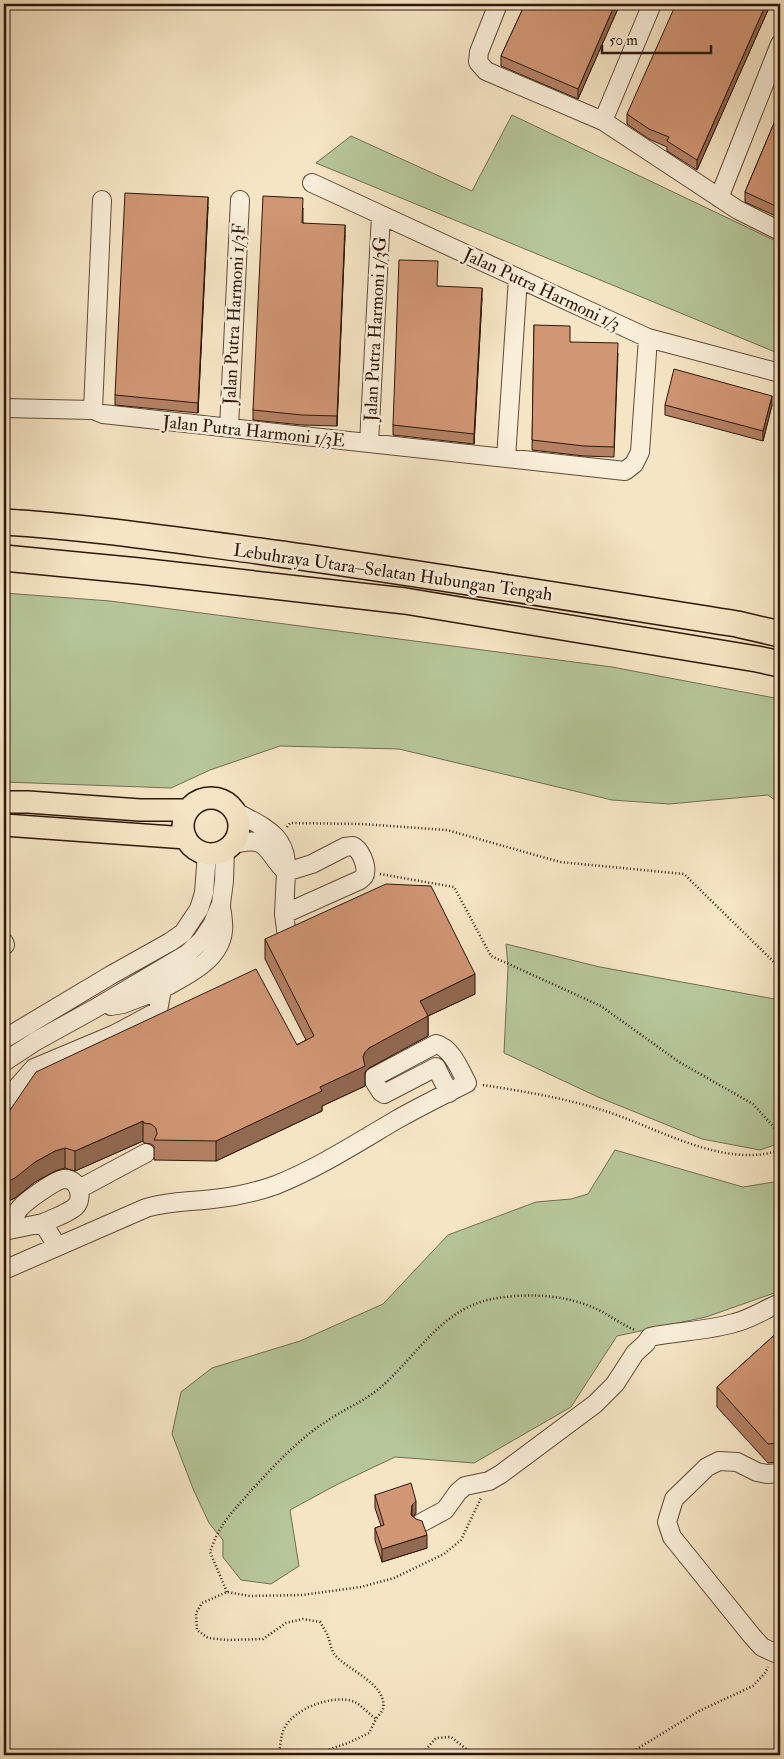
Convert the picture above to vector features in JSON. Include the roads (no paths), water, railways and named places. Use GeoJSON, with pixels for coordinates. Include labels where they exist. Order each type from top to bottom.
{"type":"FeatureCollection","features":[{"type":"Feature","properties":{"kind":"highway","name":"Lebuhraya Utara–Selatan Hubungan Tengah"},"geometry":{"type":"LineString","coordinates":[[4,522],[45,524],[142,535],[391,569],[737,624],[780,634]]}},
{"type":"Feature","properties":{"kind":"highway","name":"Lebuhraya Utara–Selatan Hubungan Tengah"},"geometry":{"type":"LineString","coordinates":[[4,558],[405,601],[780,664]]}},
{"type":"Feature","properties":{"kind":"main road"},"geometry":{"type":"LineString","coordinates":[[213,798],[230,804],[236,812],[239,826],[236,840],[221,850],[199,851],[186,838],[184,824],[188,810],[195,803],[203,799],[213,798]]}},
{"type":"Feature","properties":{"kind":"main road"},"geometry":{"type":"LineString","coordinates":[[4,802],[140,810],[188,810]]}},
{"type":"Feature","properties":{"kind":"main road"},"geometry":{"type":"LineString","coordinates":[[4,825],[186,838]]}},
{"type":"Feature","properties":{"kind":"street"},"geometry":{"type":"LineString","coordinates":[[498,4],[479,52],[478,62],[486,71],[603,121],[738,210],[780,231]]}},
{"type":"Feature","properties":{"kind":"street"},"geometry":{"type":"LineString","coordinates":[[603,121],[652,4]]}},
{"type":"Feature","properties":{"kind":"street"},"geometry":{"type":"LineString","coordinates":[[719,198],[774,80],[780,44]]}},
{"type":"Feature","properties":{"kind":"street","name":"Jalan Putra Harmoni 1/3"},"geometry":{"type":"LineString","coordinates":[[312,183],[648,338],[780,372]]}},
{"type":"Feature","properties":{"kind":"street"},"geometry":{"type":"LineString","coordinates":[[93,410],[102,200]]}},
{"type":"Feature","properties":{"kind":"street","name":"Jalan Putra Harmoni 1/3F"},"geometry":{"type":"LineString","coordinates":[[229,428],[240,200]]}},
{"type":"Feature","properties":{"kind":"street","name":"Jalan Putra Harmoni 1/3G"},"geometry":{"type":"LineString","coordinates":[[369,443],[381,215]]}},
{"type":"Feature","properties":{"kind":"street"},"geometry":{"type":"LineString","coordinates":[[506,458],[518,278]]}},
{"type":"Feature","properties":{"kind":"street","name":"Jalan Putra Harmoni 1/3E"},"geometry":{"type":"LineString","coordinates":[[4,408],[93,410],[103,414],[625,471],[634,464],[640,452],[648,338]]}},
{"type":"Feature","properties":{"kind":"street"},"geometry":{"type":"LineString","coordinates":[[236,812],[270,830],[283,850],[287,861],[284,914],[287,937]]}},
{"type":"Feature","properties":{"kind":"street"},"geometry":{"type":"LineString","coordinates":[[4,1040],[111,975],[170,942],[182,932],[199,909],[221,850],[246,841],[263,844],[271,850],[277,862],[286,872]]}},
{"type":"Feature","properties":{"kind":"street"},"geometry":{"type":"LineString","coordinates":[[284,914],[360,880],[366,871],[359,850],[353,846],[345,847],[312,864],[286,872]]}},
{"type":"Feature","properties":{"kind":"street"},"geometry":{"type":"LineString","coordinates":[[94,1009],[122,1004],[162,989],[193,972],[212,956],[219,944],[223,931],[221,904],[224,881],[221,850]]}},
{"type":"Feature","properties":{"kind":"street"},"geometry":{"type":"LineString","coordinates":[[4,1062],[36,1040],[94,1009],[187,954],[202,940],[212,925],[221,904]]}},
{"type":"Feature","properties":{"kind":"street"},"geometry":{"type":"LineString","coordinates":[[4,1102],[34,1068],[115,1034],[158,1011],[162,989]]}},
{"type":"Feature","properties":{"kind":"street"},"geometry":{"type":"LineString","coordinates":[[4,1270],[146,1208],[164,1203],[237,1195],[276,1184],[360,1143],[397,1119],[467,1083],[454,1058],[440,1045],[436,1044],[374,1077],[374,1081],[384,1094],[454,1058]]}},
{"type":"Feature","properties":{"kind":"street"},"geometry":{"type":"LineString","coordinates":[[436,1067],[449,1093]]}},
{"type":"Feature","properties":{"kind":"street"},"geometry":{"type":"LineString","coordinates":[[79,1189],[146,1153]]}},
{"type":"Feature","properties":{"kind":"street"},"geometry":{"type":"LineString","coordinates":[[64,1179],[72,1181],[79,1189],[79,1200],[75,1207],[43,1223],[4,1231],[20,1208],[54,1182],[64,1179]]}},
{"type":"Feature","properties":{"kind":"street"},"geometry":{"type":"LineString","coordinates":[[43,1223],[57,1246]]}},
{"type":"Feature","properties":{"kind":"street"},"geometry":{"type":"LineString","coordinates":[[421,1523],[445,1510],[458,1492],[465,1486],[489,1481],[595,1404],[615,1384],[635,1353],[650,1337],[696,1331],[735,1323],[780,1303]]}},
{"type":"Feature","properties":{"kind":"street"},"geometry":{"type":"LineString","coordinates":[[778,1651],[762,1647],[752,1636],[672,1536],[667,1522],[674,1499],[707,1467],[719,1461],[737,1462],[757,1472],[767,1474],[780,1473]]}}]}
